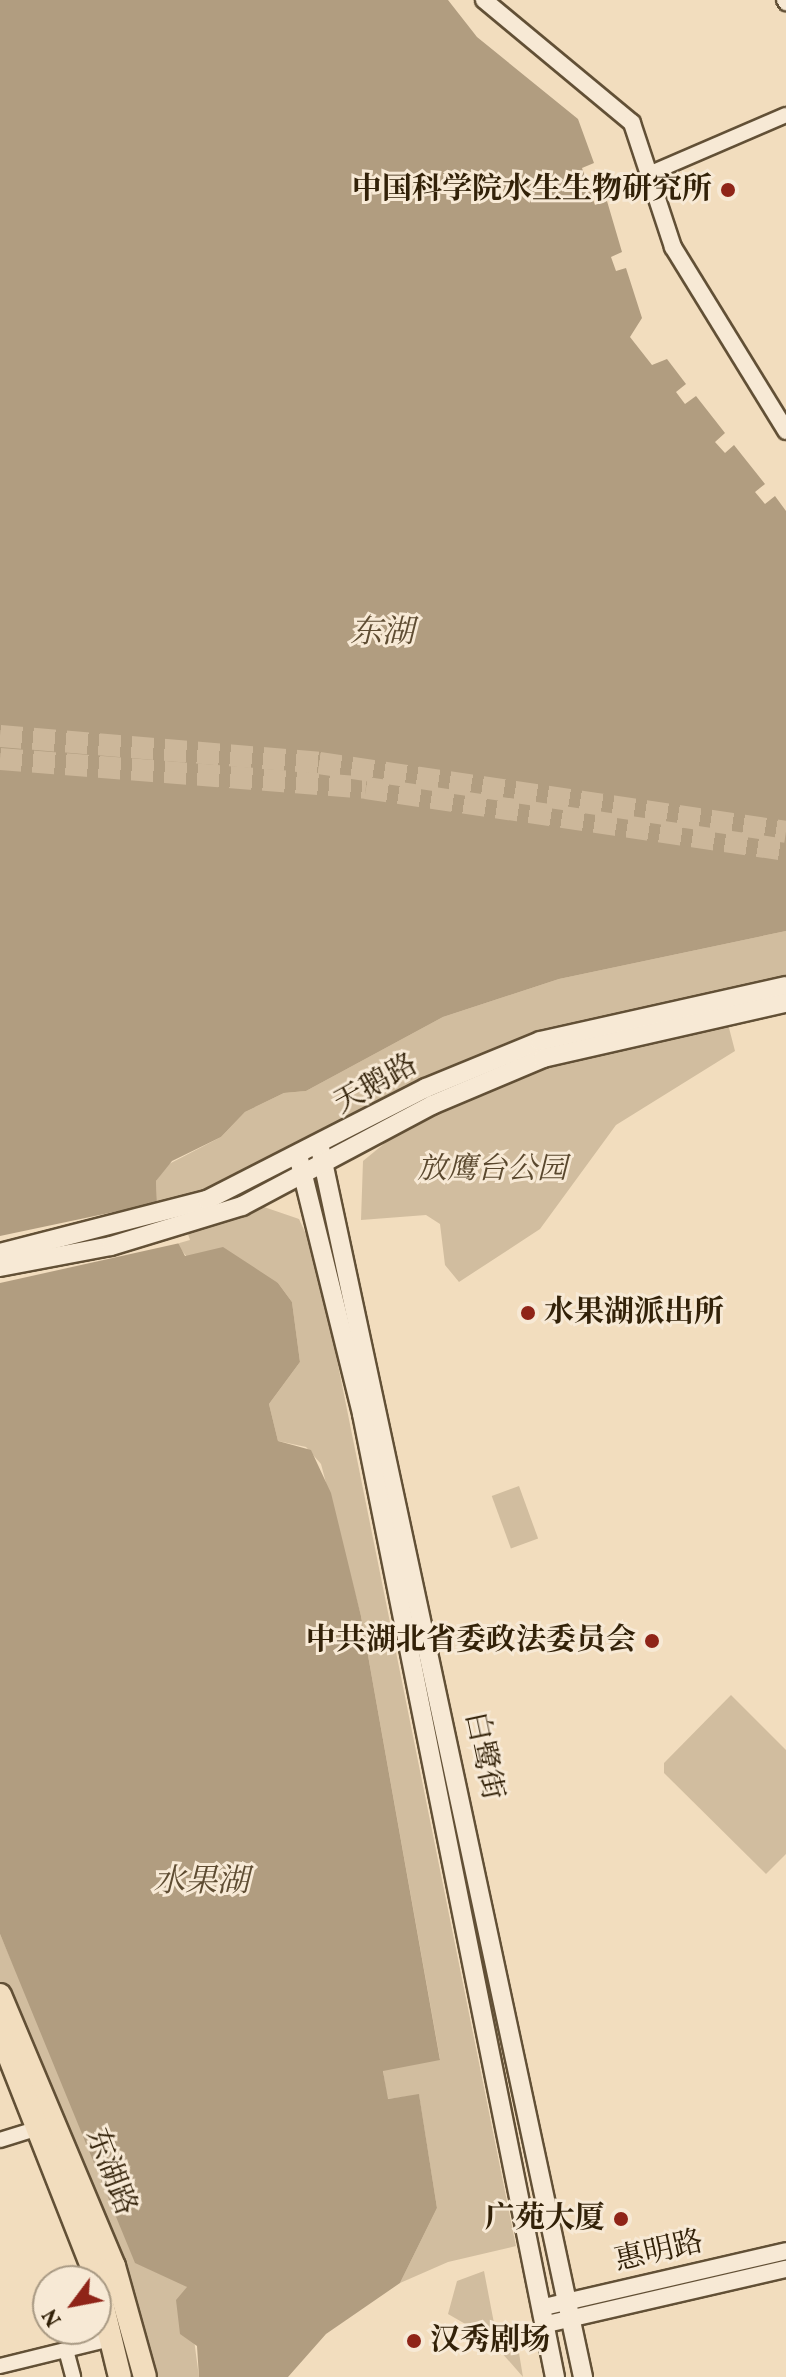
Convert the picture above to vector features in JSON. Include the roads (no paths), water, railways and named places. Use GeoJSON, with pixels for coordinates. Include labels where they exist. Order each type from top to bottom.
{"type":"FeatureCollection","features":[{"type":"Feature","properties":{"kind":"main road","name":"天鹅路"},"geometry":{"type":"LineString","coordinates":[[324,1156],[426,1088],[540,1041],[786,986]]}},
{"type":"Feature","properties":{"kind":"main road","name":"天鹅路"},"geometry":{"type":"LineString","coordinates":[[0,1267],[183,1218],[302,1168],[432,1105],[543,1058],[786,1003]]}},
{"type":"Feature","properties":{"kind":"main road","name":"白鹭街"},"geometry":{"type":"LineString","coordinates":[[324,1156],[574,2309],[583,2377]]}},
{"type":"Feature","properties":{"kind":"main road","name":"白鹭街"},"geometry":{"type":"LineString","coordinates":[[302,1168],[362,1414],[546,2316],[555,2377]]}},
{"type":"Feature","properties":{"kind":"main road","name":"天鹅路"},"geometry":{"type":"LineString","coordinates":[[0,1253],[183,1218]]}},
{"type":"Feature","properties":{"kind":"main road","name":"东湖路"},"geometry":{"type":"LineString","coordinates":[[0,1995],[114,2266],[145,2377]]}},
{"type":"Feature","properties":{"kind":"main road","name":"东湖路"},"geometry":{"type":"LineString","coordinates":[[0,2033],[42,2127],[114,2338],[120,2377]]}},
{"type":"Feature","properties":{"kind":"street"},"geometry":{"type":"LineString","coordinates":[[484,0],[623,110],[649,174],[673,247],[786,431]]}},
{"type":"Feature","properties":{"kind":"street"},"geometry":{"type":"LineString","coordinates":[[649,174],[786,115]]}},
{"type":"Feature","properties":{"kind":"street"},"geometry":{"type":"LineString","coordinates":[[0,2140],[42,2127]]}},
{"type":"Feature","properties":{"kind":"street","name":"惠明路"},"geometry":{"type":"LineString","coordinates":[[546,2316],[786,2251]]}},
{"type":"Feature","properties":{"kind":"street","name":"惠明路"},"geometry":{"type":"LineString","coordinates":[[574,2309],[786,2269]]}},
{"type":"Feature","properties":{"kind":"street"},"geometry":{"type":"LineString","coordinates":[[0,2366],[114,2338]]}},
{"type":"Feature","properties":{"kind":"street"},"geometry":{"type":"LineString","coordinates":[[66,2350],[73,2377]]}},
{"type":"Feature","properties":{"kind":"water","name":"东湖"},"geometry":{"type":"Polygon","coordinates":[[[0,0],[448,0],[477,37],[578,119],[594,163],[582,168],[595,205],[607,201],[622,252],[611,257],[616,271],[626,268],[642,318],[630,337],[652,365],[667,359],[686,384],[676,392],[685,404],[696,396],[725,433],[715,442],[725,453],[734,445],[765,484],[755,492],[765,504],[775,496],[786,511],[786,931],[559,979],[443,1017],[306,1091],[284,1093],[245,1112],[221,1137],[172,1161],[156,1181],[157,1203],[185,1256],[223,1247],[278,1283],[292,1302],[300,1362],[269,1404],[278,1441],[311,1450],[331,1493],[361,1616],[440,2060],[383,2071],[388,2099],[419,2094],[437,2208],[400,2283],[326,2334],[288,2377],[199,2377],[197,2346],[180,2334],[176,2300],[187,2287],[135,2263],[0,1934],[0,0]]]}},
{"type":"Feature","properties":{"kind":"tunnel"},"geometry":{"type":"LineString","coordinates":[[0,736],[319,763],[786,832]]}},
{"type":"Feature","properties":{"kind":"tunnel"},"geometry":{"type":"LineString","coordinates":[[0,759],[366,788],[786,850]]}},
{"type":"Feature","properties":{"kind":"place","name":"中国科学院水生生物研究所"},"geometry":{"type":"Point","coordinates":[728,190]}},
{"type":"Feature","properties":{"kind":"place","name":"水果湖派出所"},"geometry":{"type":"Point","coordinates":[528,1313]}},
{"type":"Feature","properties":{"kind":"place","name":"中共湖北省委政法委员会"},"geometry":{"type":"Point","coordinates":[652,1641]}},
{"type":"Feature","properties":{"kind":"place","name":"广苑大厦"},"geometry":{"type":"Point","coordinates":[621,2219]}},
{"type":"Feature","properties":{"kind":"place","name":"汉秀剧场"},"geometry":{"type":"Point","coordinates":[414,2341]}},
{"type":"Feature","properties":{"kind":"park label","name":"放鹰台公园"},"geometry":{"type":"Point","coordinates":[492,1170]}},
{"type":"Feature","properties":{"kind":"water label","name":"水果湖"},"geometry":{"type":"Point","coordinates":[201,1883]}}]}
